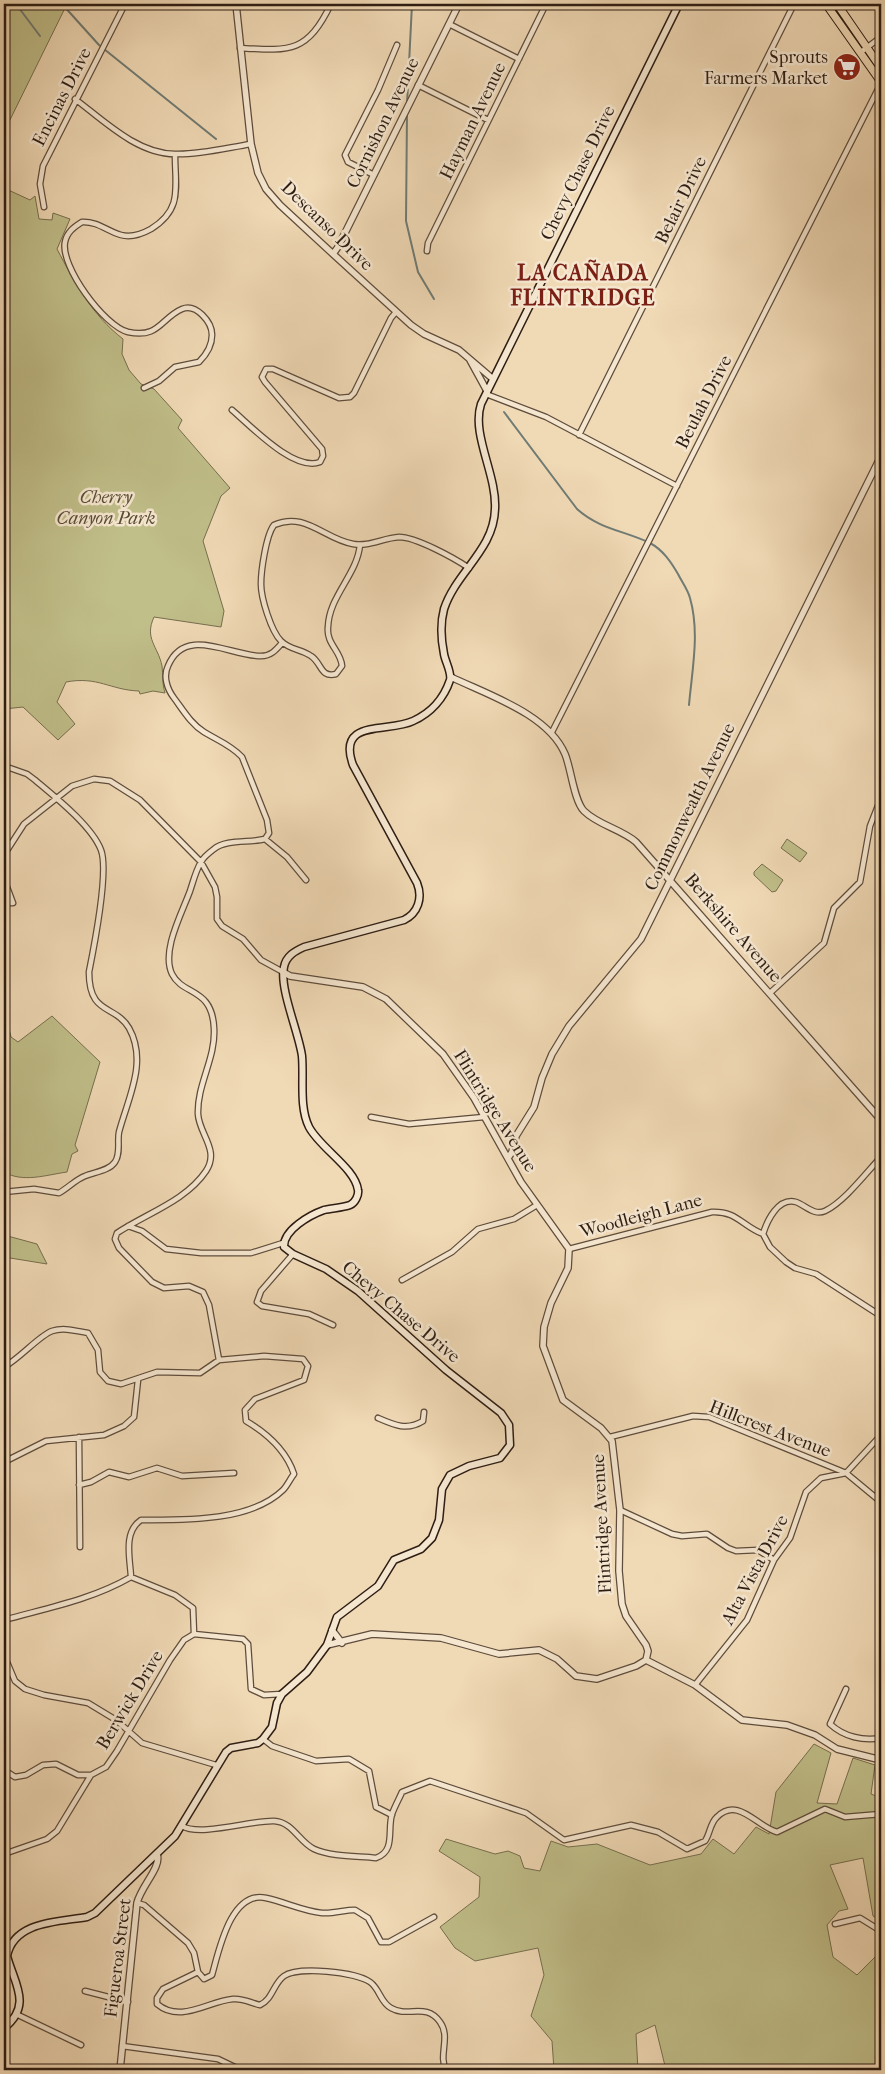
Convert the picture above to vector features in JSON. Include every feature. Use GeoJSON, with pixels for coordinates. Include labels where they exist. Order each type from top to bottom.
{"type":"FeatureCollection","features":[{"type":"Feature","properties":{"kind":"main road","name":"Chevy Chase Drive"},"geometry":{"type":"LineString","coordinates":[[451,677],[442,641],[442,618],[451,594],[489,537],[495,510],[493,485],[478,427],[478,414],[486,393],[679,4]]}},
{"type":"Feature","properties":{"kind":"main road"},"geometry":{"type":"LineString","coordinates":[[826,4],[881,68]]}},
{"type":"Feature","properties":{"kind":"main road"},"geometry":{"type":"LineString","coordinates":[[837,4],[881,82]]}},
{"type":"Feature","properties":{"kind":"main road"},"geometry":{"type":"LineString","coordinates":[[284,1243],[290,1232],[302,1222],[324,1210],[350,1205],[357,1197],[359,1191],[352,1177],[314,1136],[308,1125],[304,1112],[302,1054],[283,972],[287,959],[304,947],[404,920],[417,909],[420,898],[417,884],[353,765],[349,748],[353,739],[366,730],[407,724],[427,713],[440,700],[451,677]]}},
{"type":"Feature","properties":{"kind":"main road","name":"Chevy Chase Drive"},"geometry":{"type":"LineString","coordinates":[[263,1739],[272,1727],[277,1703],[282,1694],[307,1672],[327,1645],[332,1630],[343,1611],[378,1586],[394,1560],[421,1549],[432,1538],[439,1520],[442,1489],[450,1475],[469,1466],[500,1458],[506,1453],[511,1438],[509,1425],[501,1413],[446,1370],[378,1308],[326,1269],[286,1251],[284,1243]]}},
{"type":"Feature","properties":{"kind":"main road"},"geometry":{"type":"LineString","coordinates":[[4,2028],[16,2014],[20,1991],[7,1956],[8,1947],[19,1934],[30,1928],[62,1920],[86,1917],[95,1913],[157,1854],[182,1826],[216,1766],[231,1748],[258,1743],[263,1739]]}},
{"type":"Feature","properties":{"kind":"street","name":"Encinas Drive"},"geometry":{"type":"LineString","coordinates":[[44,207],[40,184],[43,166],[75,99],[125,4]]}},
{"type":"Feature","properties":{"kind":"street","name":"Descanso Drive"},"geometry":{"type":"LineString","coordinates":[[236,4],[251,144],[258,173],[266,189],[280,205],[332,254],[417,330],[459,350],[493,379]]}},
{"type":"Feature","properties":{"kind":"street"},"geometry":{"type":"LineString","coordinates":[[240,48],[276,49],[297,46],[312,36],[319,28],[331,4]]}},
{"type":"Feature","properties":{"kind":"street","name":"Cornishon Avenue"},"geometry":{"type":"LineString","coordinates":[[332,254],[374,175],[459,4]]}},
{"type":"Feature","properties":{"kind":"street","name":"Hayman Avenue"},"geometry":{"type":"LineString","coordinates":[[427,250],[428,243],[546,4]]}},
{"type":"Feature","properties":{"kind":"street","name":"Belair Drive"},"geometry":{"type":"LineString","coordinates":[[579,436],[794,4]]}},
{"type":"Feature","properties":{"kind":"street"},"geometry":{"type":"LineString","coordinates":[[449,24],[519,59]]}},
{"type":"Feature","properties":{"kind":"street"},"geometry":{"type":"LineString","coordinates":[[864,50],[881,37]]}},
{"type":"Feature","properties":{"kind":"street"},"geometry":{"type":"LineString","coordinates":[[374,175],[348,162],[345,155],[378,90],[397,45]]}},
{"type":"Feature","properties":{"kind":"street"},"geometry":{"type":"LineString","coordinates":[[418,85],[488,120]]}},
{"type":"Feature","properties":{"kind":"street","name":"Beulah Drive"},"geometry":{"type":"LineString","coordinates":[[552,732],[881,86]]}},
{"type":"Feature","properties":{"kind":"street"},"geometry":{"type":"LineString","coordinates":[[75,99],[146,148],[175,154],[251,144]]}},
{"type":"Feature","properties":{"kind":"street"},"geometry":{"type":"LineString","coordinates":[[144,388],[158,381],[175,367],[199,362],[211,345],[210,326],[198,311],[190,308],[183,309],[158,328],[149,332],[137,333],[116,327],[96,308],[84,289],[68,260],[65,241],[68,232],[82,222],[99,224],[128,236],[136,236],[161,223],[171,212],[175,202],[175,154]]}},
{"type":"Feature","properties":{"kind":"street"},"geometry":{"type":"LineString","coordinates":[[232,410],[293,459],[307,465],[320,462],[323,456],[322,449],[265,382],[262,373],[266,369],[273,370],[339,398],[350,397],[354,393],[391,318],[396,312]]}},
{"type":"Feature","properties":{"kind":"street"},"geometry":{"type":"LineString","coordinates":[[470,360],[486,393],[546,417],[677,486]]}},
{"type":"Feature","properties":{"kind":"street","name":"Commonwealth Avenue"},"geometry":{"type":"LineString","coordinates":[[508,1158],[512,1152],[516,1136],[534,1108],[542,1078],[552,1054],[569,1026],[641,939],[881,456]]}},
{"type":"Feature","properties":{"kind":"street"},"geometry":{"type":"LineString","coordinates":[[360,545],[358,558],[335,599],[328,627],[328,638],[342,661],[340,671],[331,675],[325,674],[312,656],[282,643],[262,599],[261,583],[267,538],[274,525],[293,520],[302,521],[344,542],[360,545],[400,537],[411,540],[469,568]]}},
{"type":"Feature","properties":{"kind":"street"},"geometry":{"type":"LineString","coordinates":[[219,1360],[209,1305],[203,1292],[189,1286],[164,1288],[152,1282],[119,1248],[115,1239],[117,1233],[158,1211],[197,1181],[205,1172],[211,1157],[211,1149],[199,1123],[198,1113],[201,1089],[214,1041],[212,1014],[202,997],[174,977],[170,963],[178,920],[201,862],[221,845],[254,842],[265,839],[269,833],[269,826],[242,758],[235,750],[202,732],[192,723],[170,693],[166,674],[176,652],[189,645],[206,645],[262,656],[274,652],[282,643]]}},
{"type":"Feature","properties":{"kind":"street","name":"Berkshire Avenue"},"geometry":{"type":"LineString","coordinates":[[451,677],[531,716],[552,732],[558,740],[570,766],[578,798],[584,812],[632,839],[881,1120]]}},
{"type":"Feature","properties":{"kind":"street"},"geometry":{"type":"LineString","coordinates":[[4,1192],[34,1188],[59,1193],[85,1176],[113,1164],[118,1154],[119,1132],[139,1064],[130,1030],[120,1019],[104,1009],[97,1001],[90,987],[90,972],[103,875],[103,858],[100,848],[89,831],[27,774],[7,767]]}},
{"type":"Feature","properties":{"kind":"street","name":"Flintridge Avenue"},"geometry":{"type":"LineString","coordinates":[[4,855],[24,824],[55,799],[83,782],[101,780],[114,783],[140,800],[201,862],[215,887],[218,897],[217,919],[222,926],[243,939],[261,960],[290,976],[363,987],[386,998],[443,1054],[484,1117],[536,1205],[569,1249],[568,1268],[551,1303],[544,1327],[543,1346],[563,1400],[610,1437],[614,1451],[620,1510],[619,1571],[622,1604],[626,1616],[646,1645],[648,1651],[646,1660]]}},
{"type":"Feature","properties":{"kind":"street"},"geometry":{"type":"LineString","coordinates":[[770,993],[824,943],[834,908],[860,882],[870,826],[881,798]]}},
{"type":"Feature","properties":{"kind":"street"},"geometry":{"type":"LineString","coordinates":[[265,839],[287,857],[306,880]]}},
{"type":"Feature","properties":{"kind":"street"},"geometry":{"type":"LineString","coordinates":[[4,879],[13,902],[4,903]]}},
{"type":"Feature","properties":{"kind":"street"},"geometry":{"type":"LineString","coordinates":[[371,1117],[409,1124],[484,1117]]}},
{"type":"Feature","properties":{"kind":"street"},"geometry":{"type":"LineString","coordinates":[[881,1158],[835,1203],[823,1212],[813,1211],[795,1202],[786,1203],[778,1207],[770,1216],[763,1234],[770,1247],[794,1268],[816,1274],[881,1316]]}},
{"type":"Feature","properties":{"kind":"street"},"geometry":{"type":"LineString","coordinates":[[402,1280],[452,1252],[478,1230],[514,1219],[536,1205]]}},
{"type":"Feature","properties":{"kind":"street","name":"Woodleigh Lane"},"geometry":{"type":"LineString","coordinates":[[569,1249],[712,1212],[725,1211],[733,1214],[751,1230],[763,1234]]}},
{"type":"Feature","properties":{"kind":"street"},"geometry":{"type":"LineString","coordinates":[[127,1226],[142,1231],[166,1249],[201,1253],[251,1253],[284,1243]]}},
{"type":"Feature","properties":{"kind":"street"},"geometry":{"type":"LineString","coordinates":[[293,1254],[261,1291],[258,1302],[262,1306],[309,1314],[334,1325]]}},
{"type":"Feature","properties":{"kind":"street"},"geometry":{"type":"LineString","coordinates":[[4,1368],[51,1331],[69,1329],[88,1333],[98,1350],[100,1372],[108,1381],[121,1384],[138,1380],[157,1372],[200,1373],[219,1360],[264,1356],[303,1359],[308,1366],[304,1380],[255,1399],[245,1410],[246,1421],[268,1435],[290,1462],[294,1474],[283,1490],[261,1505],[207,1519],[141,1520],[133,1526],[129,1534],[131,1578]]}},
{"type":"Feature","properties":{"kind":"street"},"geometry":{"type":"LineString","coordinates":[[4,1462],[46,1441],[104,1435],[124,1426],[134,1417],[138,1380]]}},
{"type":"Feature","properties":{"kind":"street"},"geometry":{"type":"LineString","coordinates":[[378,1418],[395,1426],[413,1427],[423,1421],[424,1412]]}},
{"type":"Feature","properties":{"kind":"street","name":"Hillcrest Avenue"},"geometry":{"type":"LineString","coordinates":[[610,1437],[699,1416],[718,1421],[846,1473],[881,1502]]}},
{"type":"Feature","properties":{"kind":"street"},"geometry":{"type":"LineString","coordinates":[[846,1473],[881,1435]]}},
{"type":"Feature","properties":{"kind":"street"},"geometry":{"type":"LineString","coordinates":[[79,1437],[80,1547]]}},
{"type":"Feature","properties":{"kind":"street"},"geometry":{"type":"LineString","coordinates":[[79,1485],[91,1482],[109,1472],[129,1477],[157,1468],[182,1476],[234,1473]]}},
{"type":"Feature","properties":{"kind":"street","name":"Alta Vista Drive"},"geometry":{"type":"LineString","coordinates":[[695,1685],[743,1627],[774,1560],[790,1538],[806,1492],[812,1484],[821,1478],[846,1473]]}},
{"type":"Feature","properties":{"kind":"street"},"geometry":{"type":"LineString","coordinates":[[620,1510],[672,1534],[682,1536],[707,1534],[728,1548],[736,1551],[758,1550],[774,1560]]}},
{"type":"Feature","properties":{"kind":"street"},"geometry":{"type":"LineString","coordinates":[[4,1620],[69,1604],[131,1578],[175,1595],[193,1608],[194,1634],[243,1639],[248,1644],[251,1689],[264,1695],[282,1694]]}},
{"type":"Feature","properties":{"kind":"street"},"geometry":{"type":"LineString","coordinates":[[332,1630],[342,1643]]}},
{"type":"Feature","properties":{"kind":"street","name":"Berwick Drive"},"geometry":{"type":"LineString","coordinates":[[4,1854],[47,1839],[57,1831],[91,1775],[106,1767],[129,1732],[170,1660],[184,1640],[194,1634]]}},
{"type":"Feature","properties":{"kind":"street"},"geometry":{"type":"LineString","coordinates":[[327,1645],[342,1643],[372,1634],[412,1635],[456,1640],[499,1654],[539,1650],[557,1658],[576,1676],[597,1679],[636,1666],[646,1660],[695,1685],[742,1720],[787,1725],[816,1735],[837,1749],[881,1760]]}},
{"type":"Feature","properties":{"kind":"street"},"geometry":{"type":"LineString","coordinates":[[4,1655],[15,1681],[25,1689],[44,1695],[88,1702],[116,1720],[142,1742],[216,1766]]}},
{"type":"Feature","properties":{"kind":"street"},"geometry":{"type":"LineString","coordinates":[[846,1688],[830,1724],[839,1732],[855,1737],[866,1740],[881,1738]]}},
{"type":"Feature","properties":{"kind":"street"},"geometry":{"type":"LineString","coordinates":[[263,1739],[272,1746],[316,1761],[349,1759],[369,1771],[376,1807],[392,1815]]}},
{"type":"Feature","properties":{"kind":"street"},"geometry":{"type":"LineString","coordinates":[[4,1770],[15,1777],[26,1774],[43,1765],[56,1764],[78,1775],[91,1775]]}},
{"type":"Feature","properties":{"kind":"street"},"geometry":{"type":"LineString","coordinates":[[182,1826],[186,1828],[204,1828],[274,1821],[289,1826],[313,1849],[376,1858],[384,1855],[389,1847],[392,1815],[402,1792],[430,1781],[526,1813],[564,1840],[631,1825],[658,1832],[687,1849],[705,1842],[716,1817],[725,1811],[736,1809],[745,1813],[767,1829],[777,1832],[825,1809],[845,1817],[881,1814]]}},
{"type":"Feature","properties":{"kind":"street","name":"Figueroa Street"},"geometry":{"type":"LineString","coordinates":[[120,2070],[137,1903],[142,1888],[156,1868],[159,1859],[157,1854]]}},
{"type":"Feature","properties":{"kind":"street"},"geometry":{"type":"LineString","coordinates":[[137,1903],[144,1905],[188,1943],[194,1953],[198,1972],[204,1979],[212,1975],[231,1918],[238,1908],[254,1898],[265,1898],[323,1913],[340,1914],[355,1910],[368,1918],[381,1942],[389,1942],[434,1918]]}},
{"type":"Feature","properties":{"kind":"street"},"geometry":{"type":"LineString","coordinates":[[835,1924],[860,1918],[867,1920],[881,1931]]}},
{"type":"Feature","properties":{"kind":"street"},"geometry":{"type":"LineString","coordinates":[[198,1972],[163,1989],[156,1998],[157,2004],[164,2010],[173,2012],[191,2011],[234,1999],[260,2005],[266,2003],[281,1978],[286,1974],[301,1972],[340,1972],[366,1980],[373,1984],[384,2002],[391,2008],[397,2011],[427,2011],[440,2022],[444,2032],[443,2062],[446,2070]]}},
{"type":"Feature","properties":{"kind":"street"},"geometry":{"type":"LineString","coordinates":[[85,1991],[128,2002]]}},
{"type":"Feature","properties":{"kind":"street"},"geometry":{"type":"LineString","coordinates":[[16,2014],[81,2045]]}},
{"type":"Feature","properties":{"kind":"street"},"geometry":{"type":"LineString","coordinates":[[122,2046],[218,2059],[241,2070]]}},
{"type":"Feature","properties":{"kind":"street"},"geometry":{"type":"LineString","coordinates":[[4,2066],[15,2070]]}},
{"type":"Feature","properties":{"kind":"green space"},"geometry":{"type":"Polygon","coordinates":[[[4,4],[67,4],[4,132],[4,4]]]}},
{"type":"Feature","properties":{"kind":"green space","name":"Cherry Canyon Park"},"geometry":{"type":"Polygon","coordinates":[[[4,188],[30,200],[35,196],[39,219],[52,220],[53,213],[70,219],[57,249],[85,298],[102,320],[123,339],[122,354],[129,370],[141,384],[154,389],[182,420],[178,428],[230,488],[221,496],[203,541],[224,611],[221,627],[154,617],[150,631],[162,666],[165,693],[153,691],[140,694],[139,691],[96,682],[66,682],[57,702],[75,724],[58,740],[23,707],[4,709],[4,188]]]}},
{"type":"Feature","properties":{"kind":"green space"},"geometry":{"type":"Polygon","coordinates":[[[787,839],[807,853],[800,862],[781,848],[787,839]]]}},
{"type":"Feature","properties":{"kind":"green space"},"geometry":{"type":"Polygon","coordinates":[[[762,864],[783,880],[776,891],[772,892],[754,875],[754,872],[762,864]]]}},
{"type":"Feature","properties":{"kind":"green space"},"geometry":{"type":"Polygon","coordinates":[[[4,1008],[11,1037],[18,1042],[52,1016],[100,1062],[75,1145],[78,1151],[72,1154],[67,1172],[27,1178],[4,1172],[4,1008]]]}},
{"type":"Feature","properties":{"kind":"green space"},"geometry":{"type":"Polygon","coordinates":[[[4,1235],[37,1244],[47,1264],[4,1257],[4,1235]]]}},
{"type":"Feature","properties":{"kind":"green space"},"geometry":{"type":"Polygon","coordinates":[[[814,1744],[831,1753],[817,1803],[837,1804],[853,1758],[875,1765],[871,1794],[881,1798],[881,1921],[873,1916],[863,1858],[830,1865],[848,1909],[839,1911],[827,1925],[833,1957],[857,1975],[881,1951],[881,2070],[666,2070],[655,2025],[636,2034],[638,2070],[554,2070],[552,2041],[531,2016],[544,1975],[538,1948],[475,1961],[455,1948],[440,1927],[479,1897],[480,1877],[439,1851],[446,1839],[495,1854],[508,1851],[520,1856],[524,1868],[540,1871],[551,1841],[568,1847],[597,1844],[650,1865],[701,1854],[713,1839],[734,1854],[756,1827],[769,1834],[776,1792],[814,1744]]]}},
{"type":"Feature","properties":{"kind":"waterway"},"geometry":{"type":"LineString","coordinates":[[16,4],[40,36]]}},
{"type":"Feature","properties":{"kind":"waterway"},"geometry":{"type":"LineString","coordinates":[[62,4],[99,45],[216,139]]}},
{"type":"Feature","properties":{"kind":"waterway"},"geometry":{"type":"LineString","coordinates":[[407,104],[412,4]]}},
{"type":"Feature","properties":{"kind":"waterway"},"geometry":{"type":"LineString","coordinates":[[407,113],[406,221],[418,272],[434,299]]}},
{"type":"Feature","properties":{"kind":"waterway"},"geometry":{"type":"LineString","coordinates":[[504,412],[577,509],[594,521],[655,546],[675,570],[689,595],[693,611],[695,638],[689,705]]}},
{"type":"Feature","properties":{"kind":"place","name":"Sprouts Farmers Market"},"geometry":{"type":"Point","coordinates":[847,67]}},
{"type":"Feature","properties":{"kind":"district","name":"LA CAÑADA FLINTRIDGE"},"geometry":{"type":"Point","coordinates":[583,286]}}]}
